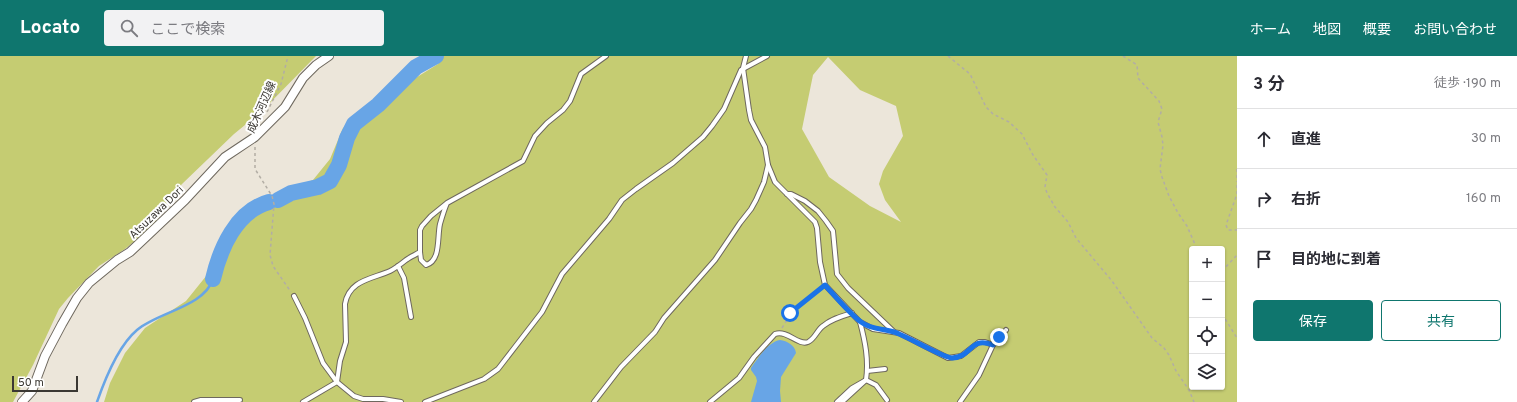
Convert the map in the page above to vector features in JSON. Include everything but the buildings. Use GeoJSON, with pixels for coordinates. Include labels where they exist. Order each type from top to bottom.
{"type":"FeatureCollection","features":[{"type":"Feature","properties":{"kind":"street","name":"Atsuzawa Dori"},"geometry":{"type":"LineString","coordinates":[[22,402],[32,391],[45,356],[62,324],[77,298],[89,283],[116,260],[130,252],[185,200],[225,157],[255,137],[285,106],[303,78],[316,64],[329,56]]}},
{"type":"Feature","properties":{"kind":"lane"},"geometry":{"type":"LineString","coordinates":[[447,203],[440,225],[435,257],[431,263],[426,265],[423,264],[420,252],[420,230],[422,226],[431,216],[447,203],[523,161],[535,136],[547,123],[563,110],[570,101],[581,74],[606,56]]}},
{"type":"Feature","properties":{"kind":"lane"},"geometry":{"type":"LineString","coordinates":[[746,56],[743,68],[751,120],[764,147],[768,165],[775,182],[815,222],[820,262],[825,285],[860,322],[873,329],[893,332],[948,358],[961,356],[979,342],[985,342],[993,345]]}},
{"type":"Feature","properties":{"kind":"lane"},"geometry":{"type":"LineString","coordinates":[[425,402],[484,379],[498,370],[542,312],[562,274],[609,219],[622,200],[686,153],[712,126],[724,109],[738,74],[743,68],[767,56]]}},
{"type":"Feature","properties":{"kind":"lane"},"geometry":{"type":"LineString","coordinates":[[594,402],[621,367],[655,332],[664,318],[718,256],[740,223],[752,209],[764,182],[768,165]]}},
{"type":"Feature","properties":{"kind":"lane"},"geometry":{"type":"LineString","coordinates":[[787,194],[791,194],[805,201],[818,211],[826,221],[833,232],[836,271],[839,278],[893,332]]}},
{"type":"Feature","properties":{"kind":"lane"},"geometry":{"type":"LineString","coordinates":[[338,382],[340,361],[346,342],[345,304],[348,294],[354,286],[362,281],[392,270],[420,252]]}},
{"type":"Feature","properties":{"kind":"lane"},"geometry":{"type":"LineString","coordinates":[[398,266],[404,278],[411,317]]}},
{"type":"Feature","properties":{"kind":"lane"},"geometry":{"type":"LineString","coordinates":[[294,296],[306,318],[324,363],[338,382],[354,396],[363,399],[391,400],[401,402]]}},
{"type":"Feature","properties":{"kind":"lane"},"geometry":{"type":"LineString","coordinates":[[710,402],[739,378],[771,337],[778,333],[806,343],[813,338],[816,333],[828,322],[852,313]]}},
{"type":"Feature","properties":{"kind":"lane"},"geometry":{"type":"LineString","coordinates":[[842,402],[866,380],[867,371],[865,344],[860,322]]}},
{"type":"Feature","properties":{"kind":"lane"},"geometry":{"type":"LineString","coordinates":[[960,402],[979,375],[993,345],[1006,330]]}},
{"type":"Feature","properties":{"kind":"lane"},"geometry":{"type":"LineString","coordinates":[[867,371],[885,370]]}},
{"type":"Feature","properties":{"kind":"lane"},"geometry":{"type":"LineString","coordinates":[[866,380],[876,385],[888,400]]}},
{"type":"Feature","properties":{"kind":"lane"},"geometry":{"type":"LineString","coordinates":[[837,402],[852,388],[866,380]]}},
{"type":"Feature","properties":{"kind":"lane"},"geometry":{"type":"LineString","coordinates":[[303,402],[338,382]]}},
{"type":"Feature","properties":{"kind":"lane"},"geometry":{"type":"LineString","coordinates":[[194,402],[201,400],[222,399],[240,400]]}},
{"type":"Feature","properties":{"kind":"lane"},"geometry":{"type":"LineString","coordinates":[[222,399],[227,402]]}},
{"type":"Feature","properties":{"kind":"lane"},"geometry":{"type":"LineString","coordinates":[[383,402],[391,400]]}},
{"type":"Feature","properties":{"kind":"path","name":"成木河辺線"},"geometry":{"type":"LineString","coordinates":[[265,116],[281,84],[288,56]]}},
{"type":"Feature","properties":{"kind":"path"},"geometry":{"type":"LineString","coordinates":[[948,56],[970,74],[986,107],[993,114],[1008,122],[1022,134],[1033,155],[1047,175],[1045,187],[1055,207],[1068,222],[1076,238],[1112,282],[1152,338],[1169,354],[1176,371],[1189,390],[1194,402]]}},
{"type":"Feature","properties":{"kind":"path"},"geometry":{"type":"LineString","coordinates":[[1123,56],[1137,65],[1138,78],[1159,101],[1162,109],[1158,122],[1163,145],[1160,168],[1169,196],[1187,226],[1196,246]]}},
{"type":"Feature","properties":{"kind":"path","name":"成木河辺線"},"geometry":{"type":"LineString","coordinates":[[255,137],[255,169],[272,196],[274,204],[270,255],[273,266],[294,296]]}},
{"type":"Feature","properties":{"kind":"path"},"geometry":{"type":"LineString","coordinates":[[1237,169],[1237,182]]}},
{"type":"Feature","properties":{"kind":"path"},"geometry":{"type":"LineString","coordinates":[[1237,185],[1237,194],[1226,225],[1228,230],[1237,230]]}},
{"type":"Feature","properties":{"kind":"path"},"geometry":{"type":"LineString","coordinates":[[1225,268],[1237,255]]}},
{"type":"Feature","properties":{"kind":"path"},"geometry":{"type":"LineString","coordinates":[[778,333],[790,313],[825,285]]}},
{"type":"Feature","properties":{"kind":"path"},"geometry":{"type":"LineString","coordinates":[[1224,318],[1237,338]]}},
{"type":"Feature","properties":{"kind":"green space"},"geometry":{"type":"Polygon","coordinates":[[[0,56],[316,56],[262,111],[234,134],[182,184],[165,205],[156,223],[125,249],[99,266],[68,298],[59,309],[33,365],[13,402],[0,402],[0,56]]]}},
{"type":"Feature","properties":{"kind":"green space"},"geometry":{"type":"Polygon","coordinates":[[[443,56],[1237,56],[1237,402],[104,402],[110,383],[125,353],[145,328],[186,301],[211,270],[235,223],[278,193],[313,180],[330,159],[343,128],[377,102],[438,64],[443,56]],[[828,57],[813,75],[802,129],[829,177],[870,206],[901,222],[885,200],[879,184],[883,171],[903,136],[896,106],[860,90],[828,57]]]}},
{"type":"Feature","properties":{"kind":"water"},"geometry":{"type":"Polygon","coordinates":[[[780,340],[790,344],[796,353],[781,377],[781,402],[751,402],[757,381],[751,368],[767,347],[780,340]]]}},
{"type":"Feature","properties":{"kind":"waterway"},"geometry":{"type":"LineString","coordinates":[[278,200],[291,193],[318,187],[330,181],[339,165],[347,138],[354,124],[378,105],[416,67],[436,56]]}},
{"type":"Feature","properties":{"kind":"waterway"},"geometry":{"type":"LineString","coordinates":[[213,279],[220,256],[231,233],[247,214],[257,207],[269,202]]}},
{"type":"Feature","properties":{"kind":"waterway"},"geometry":{"type":"LineString","coordinates":[[97,402],[113,363],[130,337],[137,330],[156,318],[191,303],[208,288],[213,279]]}},
{"type":"Feature","properties":{"kind":"route"},"geometry":{"type":"LineString","coordinates":[[790,313],[825,285],[860,322],[873,329],[899,333],[948,358],[961,356],[979,342],[985,342],[993,345],[999,337]]}}]}
